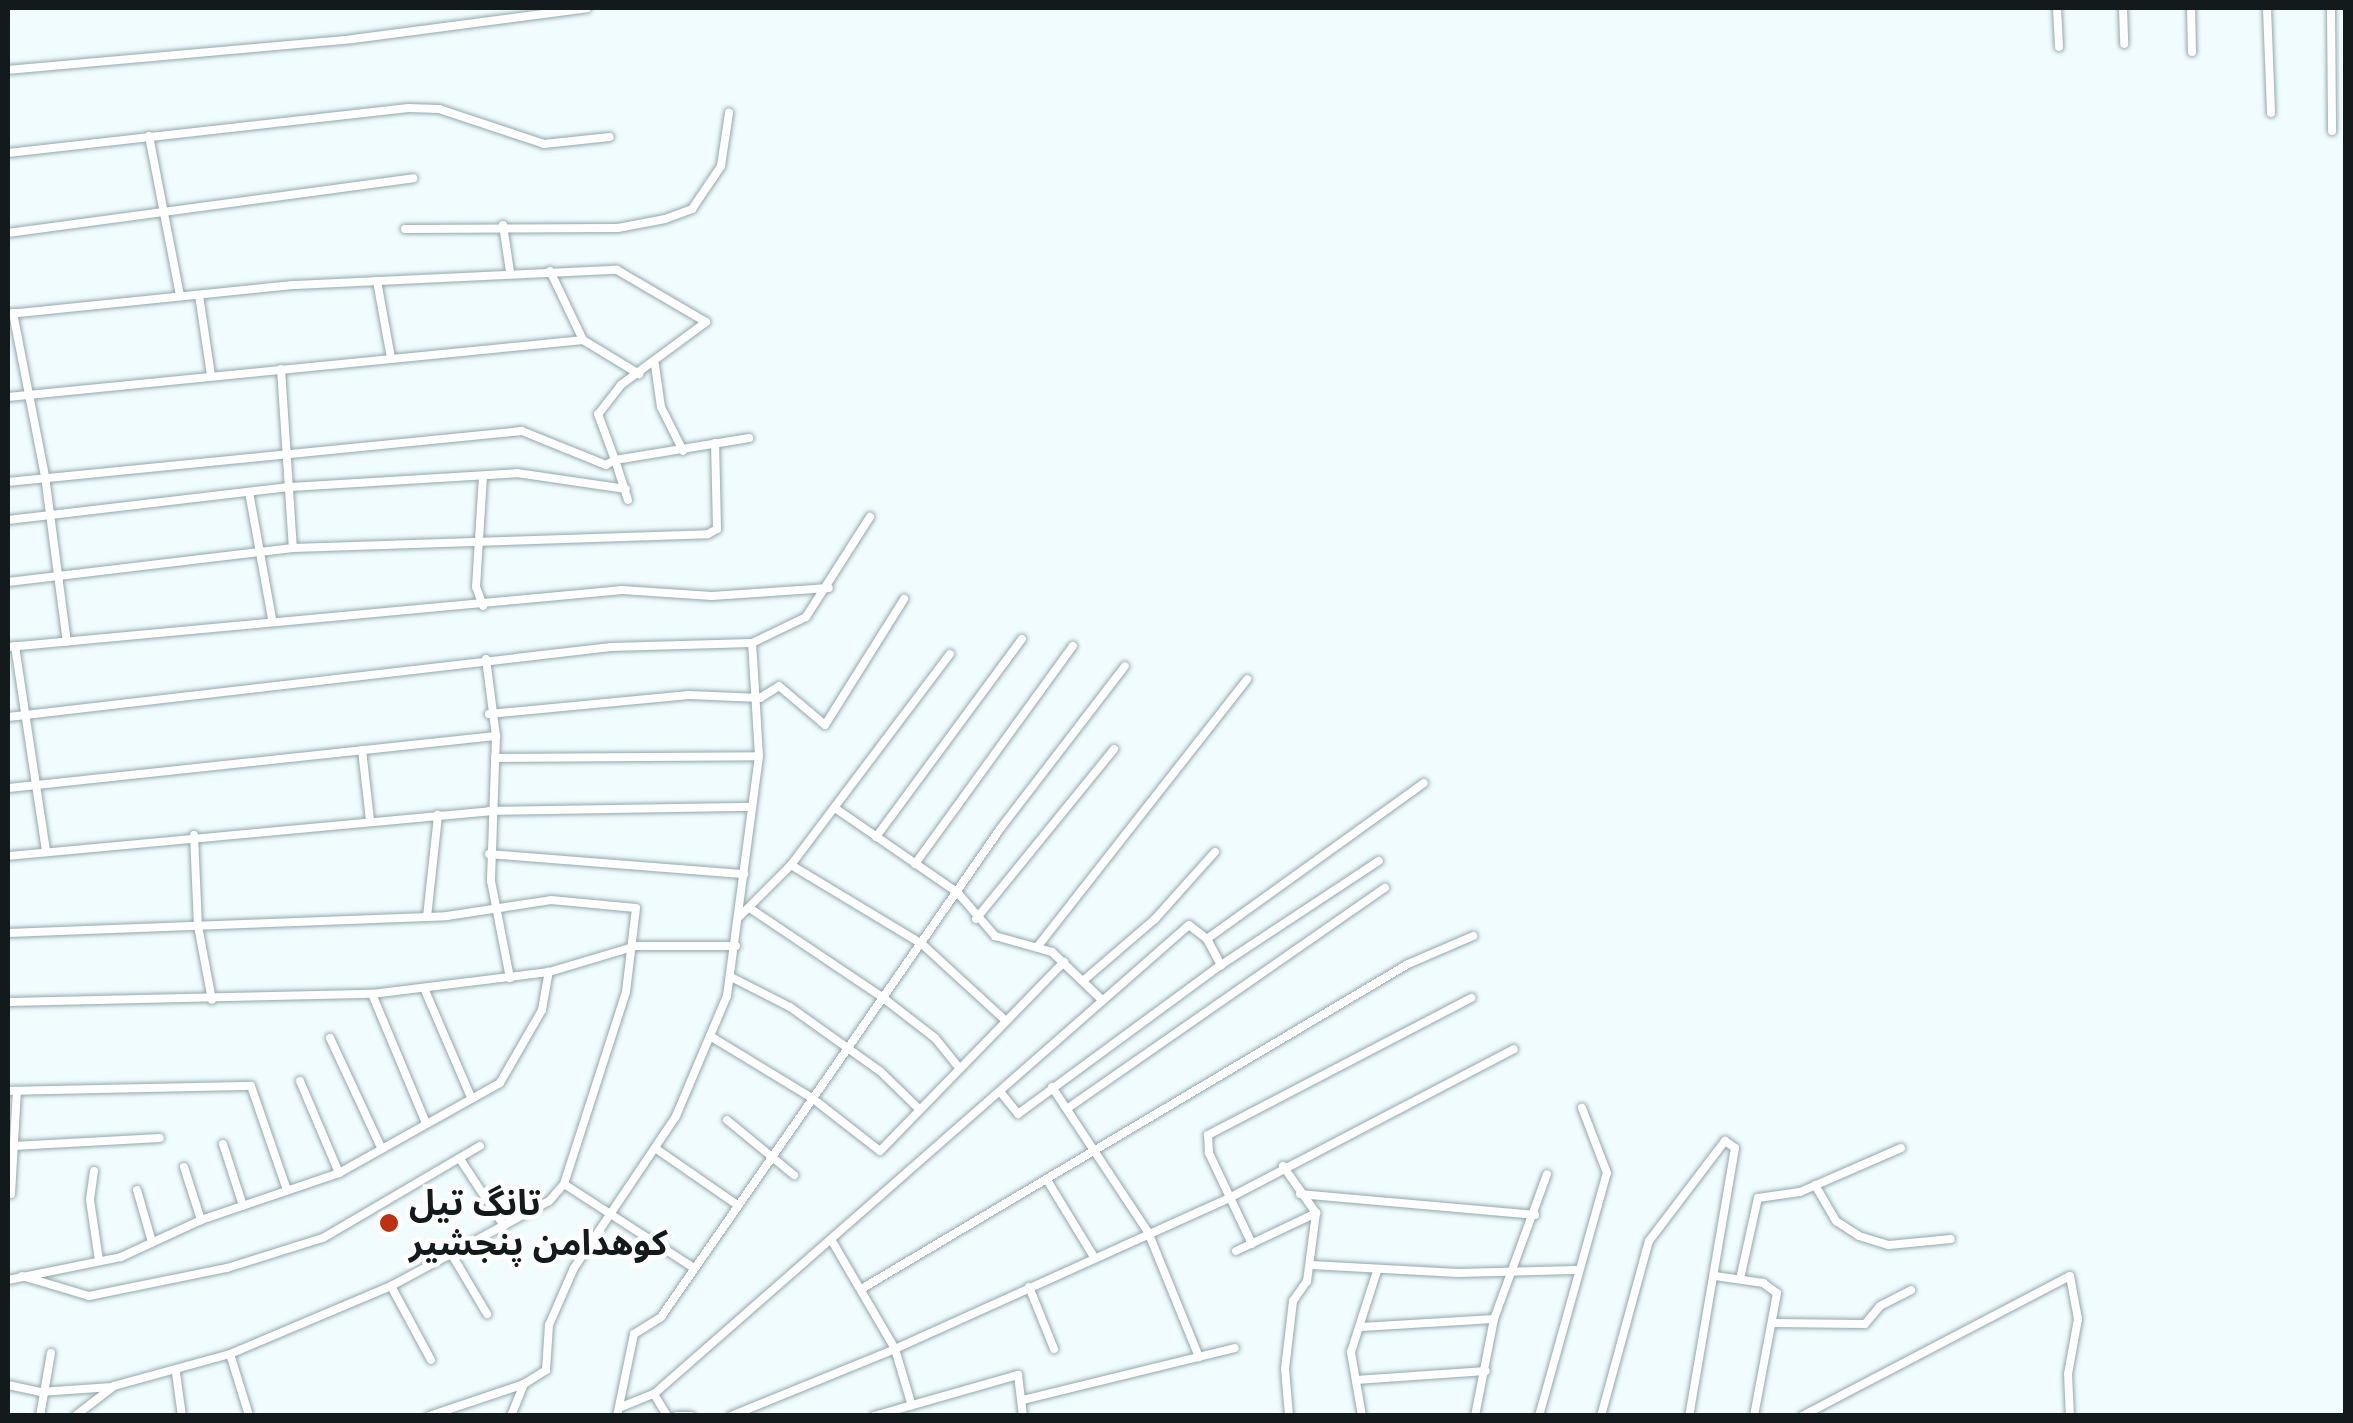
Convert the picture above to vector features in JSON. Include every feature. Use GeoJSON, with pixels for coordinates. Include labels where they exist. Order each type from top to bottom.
{"type":"FeatureCollection","features":[{"type":"Feature","properties":{"kind":"street"},"geometry":{"type":"LineString","coordinates":[[8,70],[353,40],[586,8]]}},
{"type":"Feature","properties":{"kind":"street"},"geometry":{"type":"LineString","coordinates":[[2058,8],[2059,46]]}},
{"type":"Feature","properties":{"kind":"street"},"geometry":{"type":"LineString","coordinates":[[2123,8],[2124,44]]}},
{"type":"Feature","properties":{"kind":"street"},"geometry":{"type":"LineString","coordinates":[[2191,8],[2192,52]]}},
{"type":"Feature","properties":{"kind":"street"},"geometry":{"type":"LineString","coordinates":[[2267,8],[2271,113]]}},
{"type":"Feature","properties":{"kind":"street"},"geometry":{"type":"LineString","coordinates":[[2331,8],[2332,132]]}},
{"type":"Feature","properties":{"kind":"street"},"geometry":{"type":"LineString","coordinates":[[8,152],[439,108],[519,140],[610,137]]}},
{"type":"Feature","properties":{"kind":"street"},"geometry":{"type":"LineString","coordinates":[[405,229],[503,225],[618,228],[692,209],[721,166],[729,113]]}},
{"type":"Feature","properties":{"kind":"street"},"geometry":{"type":"LineString","coordinates":[[149,136],[180,296]]}},
{"type":"Feature","properties":{"kind":"street"},"geometry":{"type":"LineString","coordinates":[[8,233],[413,178]]}},
{"type":"Feature","properties":{"kind":"street"},"geometry":{"type":"LineString","coordinates":[[503,225],[510,272]]}},
{"type":"Feature","properties":{"kind":"street"},"geometry":{"type":"LineString","coordinates":[[550,270],[583,340],[640,374]]}},
{"type":"Feature","properties":{"kind":"street"},"geometry":{"type":"LineString","coordinates":[[67,642],[45,476],[10,313],[376,280],[617,270],[696,312],[706,322],[640,374],[598,414],[628,500]]}},
{"type":"Feature","properties":{"kind":"street"},"geometry":{"type":"LineString","coordinates":[[376,280],[391,358]]}},
{"type":"Feature","properties":{"kind":"street"},"geometry":{"type":"LineString","coordinates":[[199,294],[211,374]]}},
{"type":"Feature","properties":{"kind":"street"},"geometry":{"type":"LineString","coordinates":[[8,397],[583,340]]}},
{"type":"Feature","properties":{"kind":"street"},"geometry":{"type":"LineString","coordinates":[[655,364],[661,407],[683,451]]}},
{"type":"Feature","properties":{"kind":"street"},"geometry":{"type":"LineString","coordinates":[[281,368],[294,548]]}},
{"type":"Feature","properties":{"kind":"street"},"geometry":{"type":"LineString","coordinates":[[8,482],[289,451],[522,431],[606,465],[615,460],[748,438]]}},
{"type":"Feature","properties":{"kind":"street"},"geometry":{"type":"LineString","coordinates":[[8,582],[294,548],[478,538],[708,534],[716,529],[716,443]]}},
{"type":"Feature","properties":{"kind":"street"},"geometry":{"type":"LineString","coordinates":[[8,520],[292,487],[483,476],[546,474],[626,489]]}},
{"type":"Feature","properties":{"kind":"street"},"geometry":{"type":"LineString","coordinates":[[482,606],[476,587],[483,476]]}},
{"type":"Feature","properties":{"kind":"street"},"geometry":{"type":"LineString","coordinates":[[249,492],[272,618]]}},
{"type":"Feature","properties":{"kind":"street"},"geometry":{"type":"LineString","coordinates":[[8,717],[486,659],[752,643],[806,617],[870,517]]}},
{"type":"Feature","properties":{"kind":"street"},"geometry":{"type":"LineString","coordinates":[[46,851],[11,646],[272,618],[482,606],[622,590],[712,596],[828,588]]}},
{"type":"Feature","properties":{"kind":"street"},"geometry":{"type":"LineString","coordinates":[[489,714],[688,695],[760,698],[778,686],[825,725],[904,599]]}},
{"type":"Feature","properties":{"kind":"street"},"geometry":{"type":"LineString","coordinates":[[876,837],[1022,639]]}},
{"type":"Feature","properties":{"kind":"street"},"geometry":{"type":"LineString","coordinates":[[430,1416],[524,1384],[546,1370],[549,1325],[608,1215],[655,1148],[710,1036],[732,977],[759,756],[760,698],[752,643]]}},
{"type":"Feature","properties":{"kind":"street"},"geometry":{"type":"LineString","coordinates":[[915,864],[1072,646]]}},
{"type":"Feature","properties":{"kind":"street"},"geometry":{"type":"LineString","coordinates":[[740,916],[791,865],[950,654]]}},
{"type":"Feature","properties":{"kind":"street"},"geometry":{"type":"LineString","coordinates":[[486,659],[489,714],[496,736],[489,811],[493,909],[510,978]]}},
{"type":"Feature","properties":{"kind":"street"},"geometry":{"type":"LineString","coordinates":[[619,1411],[634,1334],[661,1317],[882,997],[1125,666]]}},
{"type":"Feature","properties":{"kind":"street"},"geometry":{"type":"LineString","coordinates":[[1038,946],[1247,678]]}},
{"type":"Feature","properties":{"kind":"street"},"geometry":{"type":"LineString","coordinates":[[8,788],[496,736]]}},
{"type":"Feature","properties":{"kind":"street"},"geometry":{"type":"LineString","coordinates":[[976,919],[1114,749]]}},
{"type":"Feature","properties":{"kind":"street"},"geometry":{"type":"LineString","coordinates":[[362,750],[370,820]]}},
{"type":"Feature","properties":{"kind":"street"},"geometry":{"type":"LineString","coordinates":[[495,758],[759,756]]}},
{"type":"Feature","properties":{"kind":"street"},"geometry":{"type":"LineString","coordinates":[[1208,939],[1424,782]]}},
{"type":"Feature","properties":{"kind":"street"},"geometry":{"type":"LineString","coordinates":[[8,856],[194,835],[489,811],[751,807]]}},
{"type":"Feature","properties":{"kind":"street"},"geometry":{"type":"LineString","coordinates":[[835,808],[958,893],[976,919],[995,936],[1038,946],[1064,962],[1102,1000]]}},
{"type":"Feature","properties":{"kind":"street"},"geometry":{"type":"LineString","coordinates":[[426,917],[438,815]]}},
{"type":"Feature","properties":{"kind":"street"},"geometry":{"type":"LineString","coordinates":[[194,835],[198,926],[212,1000]]}},
{"type":"Feature","properties":{"kind":"street"},"geometry":{"type":"LineString","coordinates":[[1084,980],[1155,919],[1215,852]]}},
{"type":"Feature","properties":{"kind":"street"},"geometry":{"type":"LineString","coordinates":[[489,854],[744,874]]}},
{"type":"Feature","properties":{"kind":"street"},"geometry":{"type":"LineString","coordinates":[[1002,1094],[1018,1114],[1221,965],[1379,861]]}},
{"type":"Feature","properties":{"kind":"street"},"geometry":{"type":"LineString","coordinates":[[791,865],[922,944],[1005,1020]]}},
{"type":"Feature","properties":{"kind":"street"},"geometry":{"type":"LineString","coordinates":[[1068,1108],[1385,888]]}},
{"type":"Feature","properties":{"kind":"street"},"geometry":{"type":"LineString","coordinates":[[8,933],[426,917],[551,900],[628,904],[636,908],[636,946],[564,1184],[549,1201],[390,1286],[176,1373],[114,1386],[40,1392],[8,1386]]}},
{"type":"Feature","properties":{"kind":"street"},"geometry":{"type":"LineString","coordinates":[[751,909],[882,997],[935,1038],[959,1068]]}},
{"type":"Feature","properties":{"kind":"street"},"geometry":{"type":"LineString","coordinates":[[619,1411],[654,1394],[1002,1094],[1188,925],[1208,939],[1221,965]]}},
{"type":"Feature","properties":{"kind":"street"},"geometry":{"type":"LineString","coordinates":[[862,1288],[1408,964],[1472,936]]}},
{"type":"Feature","properties":{"kind":"street"},"geometry":{"type":"LineString","coordinates":[[8,1002],[372,994],[549,972],[636,946],[736,946]]}},
{"type":"Feature","properties":{"kind":"street"},"geometry":{"type":"LineString","coordinates":[[710,1036],[812,1098],[880,1151],[1064,962]]}},
{"type":"Feature","properties":{"kind":"street"},"geometry":{"type":"LineString","coordinates":[[8,1280],[99,1260],[339,1173],[380,1145],[500,1083],[542,1010],[549,972]]}},
{"type":"Feature","properties":{"kind":"street"},"geometry":{"type":"LineString","coordinates":[[732,977],[790,1007],[920,1110]]}},
{"type":"Feature","properties":{"kind":"street"},"geometry":{"type":"LineString","coordinates":[[424,988],[471,1097]]}},
{"type":"Feature","properties":{"kind":"street"},"geometry":{"type":"LineString","coordinates":[[372,994],[426,1123]]}},
{"type":"Feature","properties":{"kind":"street"},"geometry":{"type":"LineString","coordinates":[[1252,1244],[1209,1153],[1208,1135],[1470,998]]}},
{"type":"Feature","properties":{"kind":"street"},"geometry":{"type":"LineString","coordinates":[[330,1038],[380,1145]]}},
{"type":"Feature","properties":{"kind":"street"},"geometry":{"type":"LineString","coordinates":[[731,1416],[895,1350],[1231,1197],[1283,1166],[1514,1049]]}},
{"type":"Feature","properties":{"kind":"street"},"geometry":{"type":"LineString","coordinates":[[300,1081],[339,1173]]}},
{"type":"Feature","properties":{"kind":"street"},"geometry":{"type":"LineString","coordinates":[[11,1194],[12,1091],[251,1086],[288,1190]]}},
{"type":"Feature","properties":{"kind":"street"},"geometry":{"type":"LineString","coordinates":[[1052,1086],[1148,1232],[1199,1357]]}},
{"type":"Feature","properties":{"kind":"street"},"geometry":{"type":"LineString","coordinates":[[1539,1416],[1576,1270],[1607,1173],[1582,1108]]}},
{"type":"Feature","properties":{"kind":"street"},"geometry":{"type":"LineString","coordinates":[[728,1120],[794,1175]]}},
{"type":"Feature","properties":{"kind":"street"},"geometry":{"type":"LineString","coordinates":[[14,1146],[160,1138]]}},
{"type":"Feature","properties":{"kind":"street"},"geometry":{"type":"LineString","coordinates":[[1601,1416],[1650,1240],[1667,1209],[1725,1141],[1734,1148],[1716,1276],[1688,1416]]}},
{"type":"Feature","properties":{"kind":"street"},"geometry":{"type":"LineString","coordinates":[[223,1144],[243,1206]]}},
{"type":"Feature","properties":{"kind":"street"},"geometry":{"type":"LineString","coordinates":[[22,1276],[89,1296],[227,1268],[323,1238],[480,1146]]}},
{"type":"Feature","properties":{"kind":"street"},"geometry":{"type":"LineString","coordinates":[[655,1148],[736,1204]]}},
{"type":"Feature","properties":{"kind":"street"},"geometry":{"type":"LineString","coordinates":[[1740,1280],[1758,1198],[1814,1185],[1900,1148]]}},
{"type":"Feature","properties":{"kind":"street"},"geometry":{"type":"LineString","coordinates":[[460,1159],[504,1226]]}},
{"type":"Feature","properties":{"kind":"street"},"geometry":{"type":"LineString","coordinates":[[1283,1166],[1316,1212],[1311,1265],[1294,1301],[1285,1369],[1289,1416]]}},
{"type":"Feature","properties":{"kind":"street"},"geometry":{"type":"LineString","coordinates":[[184,1167],[201,1220]]}},
{"type":"Feature","properties":{"kind":"street"},"geometry":{"type":"LineString","coordinates":[[94,1171],[90,1198],[99,1260]]}},
{"type":"Feature","properties":{"kind":"street"},"geometry":{"type":"LineString","coordinates":[[1472,1415],[1486,1371],[1494,1319],[1547,1174]]}},
{"type":"Feature","properties":{"kind":"street"},"geometry":{"type":"LineString","coordinates":[[1047,1180],[1094,1257]]}},
{"type":"Feature","properties":{"kind":"street"},"geometry":{"type":"LineString","coordinates":[[564,1184],[694,1268]]}},
{"type":"Feature","properties":{"kind":"street"},"geometry":{"type":"LineString","coordinates":[[1814,1185],[1836,1221],[1858,1236],[1889,1245],[1951,1239]]}},
{"type":"Feature","properties":{"kind":"street"},"geometry":{"type":"LineString","coordinates":[[137,1190],[152,1242]]}},
{"type":"Feature","properties":{"kind":"street"},"geometry":{"type":"LineString","coordinates":[[1300,1194],[1535,1215]]}},
{"type":"Feature","properties":{"kind":"street"},"geometry":{"type":"LineString","coordinates":[[1236,1252],[1316,1212]]}},
{"type":"Feature","properties":{"kind":"street"},"geometry":{"type":"LineString","coordinates":[[832,1241],[895,1350],[912,1406]]}},
{"type":"Feature","properties":{"kind":"street"},"geometry":{"type":"LineString","coordinates":[[452,1255],[487,1314]]}},
{"type":"Feature","properties":{"kind":"street"},"geometry":{"type":"LineString","coordinates":[[1311,1265],[1377,1271],[1576,1270]]}},
{"type":"Feature","properties":{"kind":"street"},"geometry":{"type":"LineString","coordinates":[[1362,1416],[1351,1352],[1377,1271]]}},
{"type":"Feature","properties":{"kind":"street"},"geometry":{"type":"LineString","coordinates":[[1716,1276],[1773,1286],[1772,1323],[1754,1416]]}},
{"type":"Feature","properties":{"kind":"street"},"geometry":{"type":"LineString","coordinates":[[1802,1416],[2070,1276],[2078,1319],[2068,1374],[2070,1416]]}},
{"type":"Feature","properties":{"kind":"street"},"geometry":{"type":"LineString","coordinates":[[390,1286],[431,1360]]}},
{"type":"Feature","properties":{"kind":"street"},"geometry":{"type":"LineString","coordinates":[[1029,1287],[1054,1350]]}},
{"type":"Feature","properties":{"kind":"street"},"geometry":{"type":"LineString","coordinates":[[1772,1323],[1865,1324],[1910,1290]]}},
{"type":"Feature","properties":{"kind":"street"},"geometry":{"type":"LineString","coordinates":[[1361,1326],[1494,1319]]}},
{"type":"Feature","properties":{"kind":"street"},"geometry":{"type":"LineString","coordinates":[[1023,1400],[1234,1348]]}},
{"type":"Feature","properties":{"kind":"street"},"geometry":{"type":"LineString","coordinates":[[40,1416],[40,1392],[51,1354]]}},
{"type":"Feature","properties":{"kind":"street"},"geometry":{"type":"LineString","coordinates":[[230,1354],[248,1412]]}},
{"type":"Feature","properties":{"kind":"street"},"geometry":{"type":"LineString","coordinates":[[1356,1380],[1486,1371]]}},
{"type":"Feature","properties":{"kind":"street"},"geometry":{"type":"LineString","coordinates":[[176,1373],[182,1416]]}},
{"type":"Feature","properties":{"kind":"street"},"geometry":{"type":"LineString","coordinates":[[874,1416],[1018,1375],[1023,1416]]}},
{"type":"Feature","properties":{"kind":"street"},"geometry":{"type":"LineString","coordinates":[[510,1416],[524,1384]]}},
{"type":"Feature","properties":{"kind":"street"},"geometry":{"type":"LineString","coordinates":[[74,1416],[114,1386]]}},
{"type":"Feature","properties":{"kind":"street"},"geometry":{"type":"LineString","coordinates":[[654,1394],[668,1416]]}},
{"type":"Feature","properties":{"kind":"street"},"geometry":{"type":"LineString","coordinates":[[677,1416],[691,1416]]}},
{"type":"Feature","properties":{"kind":"place","name":"تانگ تیل کوهدامن پنجشیر"},"geometry":{"type":"Point","coordinates":[389,1223]}}]}
